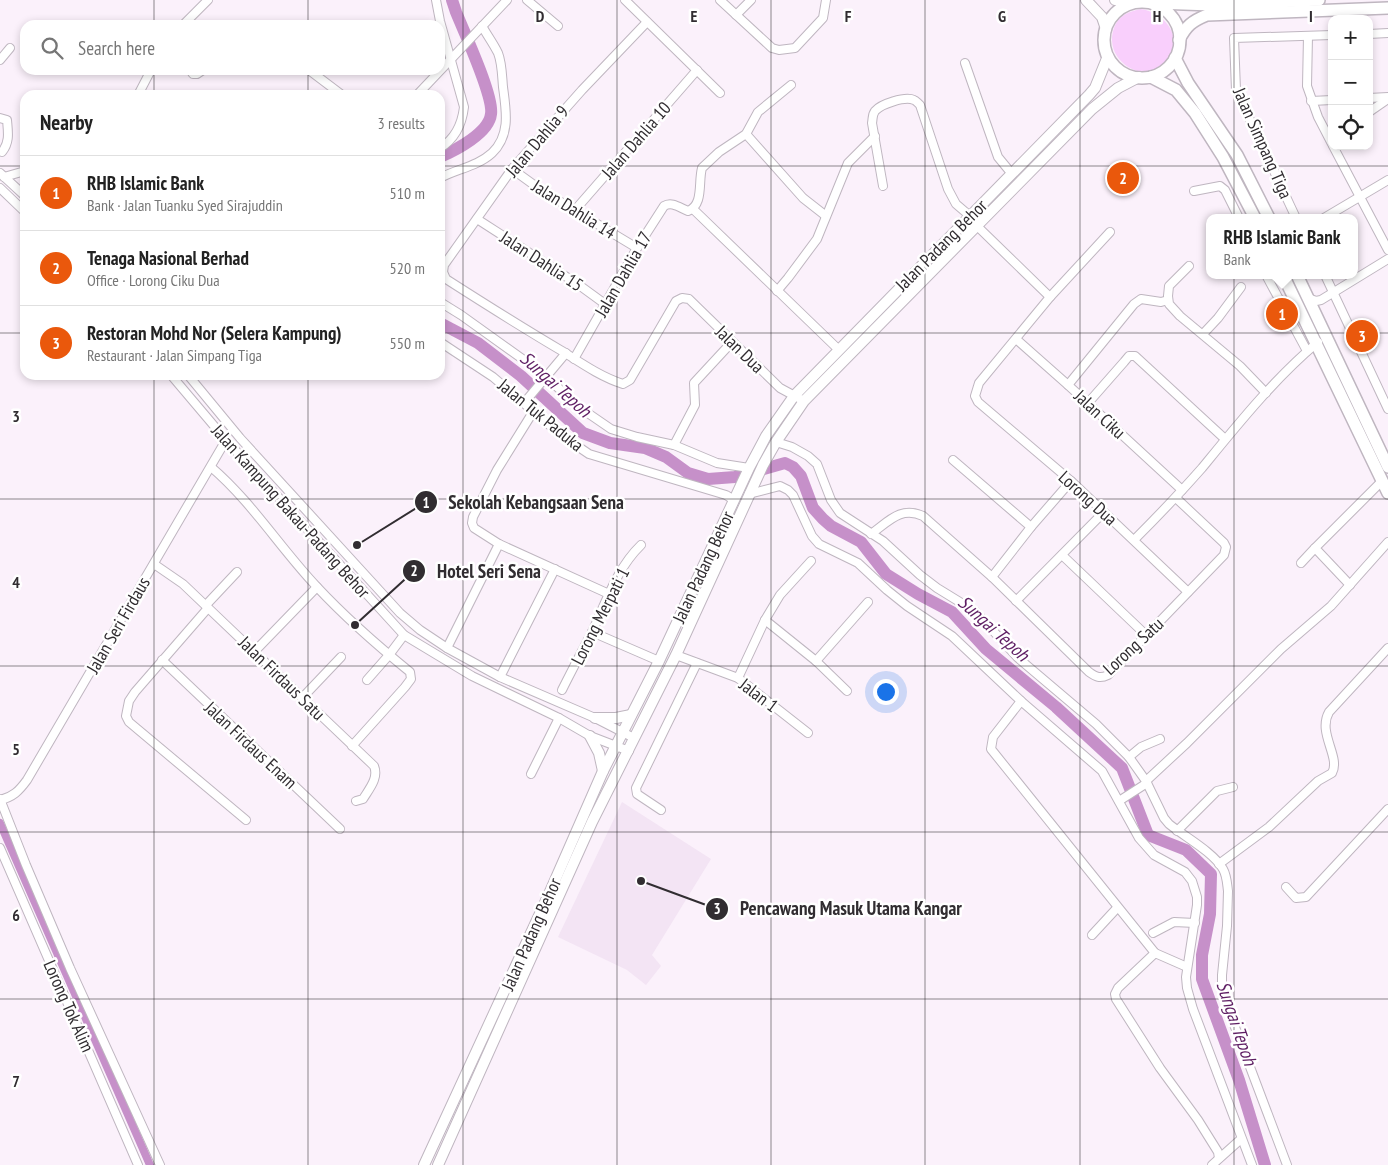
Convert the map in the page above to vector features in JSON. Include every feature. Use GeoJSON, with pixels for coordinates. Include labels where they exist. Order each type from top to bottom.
{"type":"FeatureCollection","features":[{"type":"Feature","properties":{"kind":"highway"},"geometry":{"type":"LineString","coordinates":[[1253,214],[1223,157],[1195,113],[1176,90],[1145,77],[1133,76],[1121,71],[1108,56],[1104,40],[1106,29],[1112,16],[1117,11],[1130,4],[1142,2],[1211,5],[1264,1],[1319,0]]}},
{"type":"Feature","properties":{"kind":"highway"},"geometry":{"type":"LineString","coordinates":[[1142,2],[1156,5],[1172,16],[1177,25],[1179,40],[1179,47],[1175,58],[1165,70],[1145,77]]}},
{"type":"Feature","properties":{"kind":"highway"},"geometry":{"type":"LineString","coordinates":[[1179,40],[1185,29],[1196,19],[1208,15],[1388,8]]}},
{"type":"Feature","properties":{"kind":"highway"},"geometry":{"type":"LineString","coordinates":[[1175,58],[1188,83],[1237,155],[1267,214]]}},
{"type":"Feature","properties":{"kind":"highway"},"geometry":{"type":"LineString","coordinates":[[1285,279],[1321,340],[1384,473],[1388,493]]}},
{"type":"Feature","properties":{"kind":"highway"},"geometry":{"type":"LineString","coordinates":[[1299,279],[1308,298],[1321,340]]}},
{"type":"Feature","properties":{"kind":"main road"},"geometry":{"type":"LineString","coordinates":[[1086,0],[1102,16],[1106,29]]}},
{"type":"Feature","properties":{"kind":"main road"},"geometry":{"type":"LineString","coordinates":[[1115,0],[1142,2]]}},
{"type":"Feature","properties":{"kind":"main road","name":"Jalan Padang Behor"},"geometry":{"type":"LineString","coordinates":[[438,1165],[592,822],[676,655],[763,465],[776,442],[804,402],[973,221],[1012,174],[1089,95],[1095,88],[1108,56]]}},
{"type":"Feature","properties":{"kind":"main road","name":"Jalan Padang Behor"},"geometry":{"type":"LineString","coordinates":[[424,1165],[553,885],[603,771],[659,661],[749,468],[766,436],[794,396],[973,221],[1092,109],[1118,88],[1145,77]]}},
{"type":"Feature","properties":{"kind":"main road"},"geometry":{"type":"LineString","coordinates":[[595,718],[616,718],[631,715]]}},
{"type":"Feature","properties":{"kind":"main road"},"geometry":{"type":"LineString","coordinates":[[590,736],[599,753],[603,771]]}},
{"type":"Feature","properties":{"kind":"street"},"geometry":{"type":"LineString","coordinates":[[190,19],[208,0]]}},
{"type":"Feature","properties":{"kind":"street"},"geometry":{"type":"LineString","coordinates":[[436,0],[440,20]]}},
{"type":"Feature","properties":{"kind":"street"},"geometry":{"type":"LineString","coordinates":[[445,65],[507,0]]}},
{"type":"Feature","properties":{"kind":"street"},"geometry":{"type":"LineString","coordinates":[[527,0],[558,26]]}},
{"type":"Feature","properties":{"kind":"street"},"geometry":{"type":"LineString","coordinates":[[625,0],[720,93]]}},
{"type":"Feature","properties":{"kind":"street"},"geometry":{"type":"LineString","coordinates":[[720,0],[772,48],[779,50],[796,48],[823,18],[826,0]]}},
{"type":"Feature","properties":{"kind":"street"},"geometry":{"type":"LineString","coordinates":[[736,15],[751,0]]}},
{"type":"Feature","properties":{"kind":"street","name":"Jalan Dahlia 9"},"geometry":{"type":"LineString","coordinates":[[445,264],[512,169],[572,101],[647,22]]}},
{"type":"Feature","properties":{"kind":"street"},"geometry":{"type":"LineString","coordinates":[[445,176],[479,161],[492,153],[505,132],[506,102],[498,52],[482,26]]}},
{"type":"Feature","properties":{"kind":"street"},"geometry":{"type":"LineString","coordinates":[[1373,34],[1388,33]]}},
{"type":"Feature","properties":{"kind":"street"},"geometry":{"type":"LineString","coordinates":[[445,34],[454,56],[455,79],[464,107],[464,113],[454,138],[445,144]]}},
{"type":"Feature","properties":{"kind":"street"},"geometry":{"type":"LineString","coordinates":[[1328,35],[1308,36],[1307,86],[1311,101],[1328,136]]}},
{"type":"Feature","properties":{"kind":"street","name":"Jalan Simpang Tiga"},"geometry":{"type":"LineString","coordinates":[[1294,214],[1236,90],[1234,38],[1308,36]]}},
{"type":"Feature","properties":{"kind":"street"},"geometry":{"type":"LineString","coordinates":[[0,60],[10,48]]}},
{"type":"Feature","properties":{"kind":"street"},"geometry":{"type":"LineString","coordinates":[[964,63],[998,157],[1012,174]]}},
{"type":"Feature","properties":{"kind":"street","name":"Jalan Dahlia 10"},"geometry":{"type":"LineString","coordinates":[[575,210],[697,70]]}},
{"type":"Feature","properties":{"kind":"street"},"geometry":{"type":"LineString","coordinates":[[141,90],[149,75]]}},
{"type":"Feature","properties":{"kind":"street"},"geometry":{"type":"LineString","coordinates":[[316,75],[335,90]]}},
{"type":"Feature","properties":{"kind":"street"},"geometry":{"type":"LineString","coordinates":[[422,90],[436,75]]}},
{"type":"Feature","properties":{"kind":"street"},"geometry":{"type":"LineString","coordinates":[[791,85],[758,112],[746,134],[719,152],[702,168],[698,202],[693,209],[839,350]]}},
{"type":"Feature","properties":{"kind":"street"},"geometry":{"type":"LineString","coordinates":[[883,186],[872,123],[873,114],[877,108],[905,98],[914,100],[920,105],[948,189],[956,204],[1050,297]]}},
{"type":"Feature","properties":{"kind":"street"},"geometry":{"type":"LineString","coordinates":[[1373,98],[1388,98]]}},
{"type":"Feature","properties":{"kind":"street"},"geometry":{"type":"LineString","coordinates":[[1373,109],[1388,98]]}},
{"type":"Feature","properties":{"kind":"street"},"geometry":{"type":"LineString","coordinates":[[1311,101],[1328,100]]}},
{"type":"Feature","properties":{"kind":"street"},"geometry":{"type":"LineString","coordinates":[[0,118],[7,120],[8,139],[7,146],[1,153]]}},
{"type":"Feature","properties":{"kind":"street"},"geometry":{"type":"LineString","coordinates":[[746,134],[803,198],[826,216]]}},
{"type":"Feature","properties":{"kind":"street"},"geometry":{"type":"LineString","coordinates":[[777,291],[817,239],[848,163],[875,136]]}},
{"type":"Feature","properties":{"kind":"street"},"geometry":{"type":"LineString","coordinates":[[1335,150],[1388,250]]}},
{"type":"Feature","properties":{"kind":"street","name":"Jalan Dahlia 14"},"geometry":{"type":"LineString","coordinates":[[512,169],[542,190],[637,248]]}},
{"type":"Feature","properties":{"kind":"street"},"geometry":{"type":"LineString","coordinates":[[2,175],[20,172]]}},
{"type":"Feature","properties":{"kind":"street"},"geometry":{"type":"LineString","coordinates":[[2,175],[20,191]]}},
{"type":"Feature","properties":{"kind":"street"},"geometry":{"type":"LineString","coordinates":[[1331,214],[1388,180]]}},
{"type":"Feature","properties":{"kind":"street"},"geometry":{"type":"LineString","coordinates":[[1194,191],[1220,186],[1225,190],[1237,214]]}},
{"type":"Feature","properties":{"kind":"street"},"geometry":{"type":"LineString","coordinates":[[0,188],[20,207]]}},
{"type":"Feature","properties":{"kind":"street","name":"Jalan Dahlia 17"},"geometry":{"type":"LineString","coordinates":[[574,359],[637,248],[664,206],[672,204],[688,211],[693,209]]}},
{"type":"Feature","properties":{"kind":"street","name":"Jalan Dahlia 15"},"geometry":{"type":"LineString","coordinates":[[478,219],[605,304]]}},
{"type":"Feature","properties":{"kind":"street"},"geometry":{"type":"LineString","coordinates":[[1016,339],[1050,297],[1110,232]]}},
{"type":"Feature","properties":{"kind":"street"},"geometry":{"type":"LineString","coordinates":[[1358,277],[1388,259]]}},
{"type":"Feature","properties":{"kind":"street"},"geometry":{"type":"LineString","coordinates":[[1188,266],[1169,286],[1169,304],[1180,316],[1240,366],[1266,393]]}},
{"type":"Feature","properties":{"kind":"street","name":"Jalan Dahlia 9"},"geometry":{"type":"LineString","coordinates":[[445,277],[566,354]]}},
{"type":"Feature","properties":{"kind":"street"},"geometry":{"type":"LineString","coordinates":[[1268,279],[1307,351]]}},
{"type":"Feature","properties":{"kind":"street"},"geometry":{"type":"LineString","coordinates":[[1327,279],[1388,409]]}},
{"type":"Feature","properties":{"kind":"street"},"geometry":{"type":"LineString","coordinates":[[1308,298],[1321,300],[1355,279]]}},
{"type":"Feature","properties":{"kind":"street"},"geometry":{"type":"LineString","coordinates":[[1203,334],[1218,318],[1241,287]]}},
{"type":"Feature","properties":{"kind":"street","name":"Jalan Dua"},"geometry":{"type":"LineString","coordinates":[[574,359],[623,384],[630,380],[676,301],[682,298],[689,299],[780,388],[804,402]]}},
{"type":"Feature","properties":{"kind":"street"},"geometry":{"type":"LineString","coordinates":[[1068,384],[1134,304],[1141,299],[1162,302],[1168,298]]}},
{"type":"Feature","properties":{"kind":"street"},"geometry":{"type":"LineString","coordinates":[[445,305],[547,376],[579,408],[611,428],[636,437],[674,444],[717,463],[749,468]]}},
{"type":"Feature","properties":{"kind":"street","name":"Jalan Ciku"},"geometry":{"type":"LineString","coordinates":[[1016,339],[1068,384],[1182,490]]}},
{"type":"Feature","properties":{"kind":"street","name":"Lorong Dua"},"geometry":{"type":"LineString","coordinates":[[1016,339],[979,383],[975,391],[978,402],[1071,481],[1188,592]]}},
{"type":"Feature","properties":{"kind":"street"},"geometry":{"type":"LineString","coordinates":[[1134,540],[1176,498],[1266,393],[1307,351],[1321,340]]}},
{"type":"Feature","properties":{"kind":"street"},"geometry":{"type":"LineString","coordinates":[[674,444],[695,406],[694,383],[732,342]]}},
{"type":"Feature","properties":{"kind":"street","name":"Jalan Tuk Paduka"},"geometry":{"type":"LineString","coordinates":[[445,345],[526,401],[533,412],[561,435],[589,454],[736,498]]}},
{"type":"Feature","properties":{"kind":"street"},"geometry":{"type":"LineString","coordinates":[[526,401],[566,354],[574,359]]}},
{"type":"Feature","properties":{"kind":"street"},"geometry":{"type":"LineString","coordinates":[[1088,403],[1129,356],[1135,356],[1225,439]]}},
{"type":"Feature","properties":{"kind":"street","name":"Jalan Kampung Bakau-Padang Behor"},"geometry":{"type":"LineString","coordinates":[[175,380],[226,440],[404,635],[472,676],[559,718],[590,736],[629,751]]}},
{"type":"Feature","properties":{"kind":"street","name":"Jalan Kampung Bakau-Padang Behor"},"geometry":{"type":"LineString","coordinates":[[193,380],[240,438],[400,613],[420,630],[500,677],[595,718],[634,738]]}},
{"type":"Feature","properties":{"kind":"street"},"geometry":{"type":"LineString","coordinates":[[533,412],[497,470],[472,522],[474,528],[499,544],[609,594]]}},
{"type":"Feature","properties":{"kind":"street","name":"Jalan Seri Firdaus"},"geometry":{"type":"LineString","coordinates":[[0,800],[11,797],[20,790],[27,780],[226,440]]}},
{"type":"Feature","properties":{"kind":"street"},"geometry":{"type":"LineString","coordinates":[[776,442],[792,447],[808,456],[817,464],[830,500],[840,513],[883,541],[932,584],[976,612],[1017,657],[1096,724],[1128,757],[1164,818],[1224,870],[1228,881],[1222,986],[1227,1006],[1287,1165]]}},
{"type":"Feature","properties":{"kind":"street"},"geometry":{"type":"LineString","coordinates":[[953,460],[1031,527]]}},
{"type":"Feature","properties":{"kind":"street"},"geometry":{"type":"LineString","coordinates":[[211,467],[237,492],[317,587],[389,655],[410,672],[411,679],[352,746]]}},
{"type":"Feature","properties":{"kind":"street"},"geometry":{"type":"LineString","coordinates":[[1301,563],[1384,473]]}},
{"type":"Feature","properties":{"kind":"street"},"geometry":{"type":"LineString","coordinates":[[992,577],[1031,527],[1071,481]]}},
{"type":"Feature","properties":{"kind":"street"},"geometry":{"type":"LineString","coordinates":[[751,491],[780,486],[788,490],[793,495],[812,536],[819,544],[858,563],[907,606],[952,636],[1021,701],[1102,771],[1122,799],[1132,826],[1148,849],[1165,862],[1185,872],[1192,881],[1197,897],[1195,923],[1187,967],[1188,988],[1193,1009],[1252,1165]]}},
{"type":"Feature","properties":{"kind":"street","name":"Lorong Satu"},"geometry":{"type":"LineString","coordinates":[[871,534],[901,513],[913,511],[923,516],[992,577],[1089,672],[1099,678],[1108,675],[1224,555],[1226,547],[1224,543],[1176,498]]}},
{"type":"Feature","properties":{"kind":"street"},"geometry":{"type":"LineString","coordinates":[[1016,601],[1104,512]]}},
{"type":"Feature","properties":{"kind":"street"},"geometry":{"type":"LineString","coordinates":[[1122,799],[1145,783],[1187,744],[1281,649],[1330,606],[1388,542]]}},
{"type":"Feature","properties":{"kind":"street"},"geometry":{"type":"LineString","coordinates":[[448,648],[499,544]]}},
{"type":"Feature","properties":{"kind":"street","name":"Lorong Merpati 1"},"geometry":{"type":"LineString","coordinates":[[562,690],[609,594],[632,554],[641,545]]}},
{"type":"Feature","properties":{"kind":"street"},"geometry":{"type":"LineString","coordinates":[[1315,548],[1350,585]]}},
{"type":"Feature","properties":{"kind":"street"},"geometry":{"type":"LineString","coordinates":[[1062,555],[1147,636]]}},
{"type":"Feature","properties":{"kind":"street"},"geometry":{"type":"LineString","coordinates":[[738,678],[765,620],[780,595],[811,561]]}},
{"type":"Feature","properties":{"kind":"street","name":"Jalan Firdaus Satu"},"geometry":{"type":"LineString","coordinates":[[154,564],[183,584],[207,606],[374,766],[377,772],[375,778],[363,799],[356,801]]}},
{"type":"Feature","properties":{"kind":"street"},"geometry":{"type":"LineString","coordinates":[[500,677],[554,569]]}},
{"type":"Feature","properties":{"kind":"street"},"geometry":{"type":"LineString","coordinates":[[237,572],[135,692],[129,702],[126,716],[129,722],[246,820]]}},
{"type":"Feature","properties":{"kind":"street"},"geometry":{"type":"LineString","coordinates":[[254,652],[317,587]]}},
{"type":"Feature","properties":{"kind":"street"},"geometry":{"type":"LineString","coordinates":[[816,661],[868,602]]}},
{"type":"Feature","properties":{"kind":"street"},"geometry":{"type":"LineString","coordinates":[[765,620],[816,661],[848,691]]}},
{"type":"Feature","properties":{"kind":"street"},"geometry":{"type":"LineString","coordinates":[[592,632],[659,661]]}},
{"type":"Feature","properties":{"kind":"street"},"geometry":{"type":"LineString","coordinates":[[367,680],[404,635]]}},
{"type":"Feature","properties":{"kind":"street"},"geometry":{"type":"LineString","coordinates":[[1219,864],[1269,827],[1318,781],[1332,773],[1334,766],[1326,730],[1326,717],[1388,648]]}},
{"type":"Feature","properties":{"kind":"street","name":"Jalan 1"},"geometry":{"type":"LineString","coordinates":[[676,655],[738,678],[808,733]]}},
{"type":"Feature","properties":{"kind":"street"},"geometry":{"type":"LineString","coordinates":[[302,698],[341,657]]}},
{"type":"Feature","properties":{"kind":"street","name":"Jalan Firdaus Enam"},"geometry":{"type":"LineString","coordinates":[[162,660],[340,829]]}},
{"type":"Feature","properties":{"kind":"street"},"geometry":{"type":"LineString","coordinates":[[660,810],[637,794],[636,788],[697,662]]}},
{"type":"Feature","properties":{"kind":"street"},"geometry":{"type":"LineString","coordinates":[[1021,701],[993,737],[991,749],[1155,953],[1187,967]]}},
{"type":"Feature","properties":{"kind":"street"},"geometry":{"type":"LineString","coordinates":[[531,774],[559,718]]}},
{"type":"Feature","properties":{"kind":"street"},"geometry":{"type":"LineString","coordinates":[[1128,757],[1141,747],[1160,740]]}},
{"type":"Feature","properties":{"kind":"street"},"geometry":{"type":"LineString","coordinates":[[1177,830],[1217,791],[1233,787]]}},
{"type":"Feature","properties":{"kind":"street"},"geometry":{"type":"LineString","coordinates":[[0,800],[67,959],[160,1165]]}},
{"type":"Feature","properties":{"kind":"street"},"geometry":{"type":"LineString","coordinates":[[1286,887],[1296,898],[1306,897],[1388,809]]}},
{"type":"Feature","properties":{"kind":"street","name":"Lorong Tok Alim"},"geometry":{"type":"LineString","coordinates":[[0,848],[2,860],[138,1165]]}},
{"type":"Feature","properties":{"kind":"street"},"geometry":{"type":"LineString","coordinates":[[1092,935],[1117,908]]}},
{"type":"Feature","properties":{"kind":"street"},"geometry":{"type":"LineString","coordinates":[[1153,933],[1174,922],[1195,923]]}},
{"type":"Feature","properties":{"kind":"street"},"geometry":{"type":"LineString","coordinates":[[1155,953],[1118,988],[1115,994],[1116,999],[1160,1068],[1198,1120],[1218,1152],[1219,1158]]}},
{"type":"Feature","properties":{"kind":"street"},"geometry":{"type":"LineString","coordinates":[[1212,1165],[1241,1139]]}},
{"type":"Feature","properties":{"kind":"shaded area"},"geometry":{"type":"Polygon","coordinates":[[[1141,9],[1156,14],[1163,19],[1172,32],[1174,39],[1174,48],[1171,56],[1163,66],[1153,71],[1142,72],[1131,69],[1122,62],[1115,52],[1112,41],[1114,28],[1118,20],[1132,11],[1141,9]]]}},
{"type":"Feature","properties":{"kind":"shaded area"},"geometry":{"type":"Polygon","coordinates":[[[622,802],[711,859],[652,955],[661,966],[646,985],[627,970],[558,937],[622,802]]]}},
{"type":"Feature","properties":{"kind":"waterway","name":"Sungai Tepoh"},"geometry":{"type":"LineString","coordinates":[[445,154],[478,134],[489,121],[491,114],[488,93],[452,0]]}},
{"type":"Feature","properties":{"kind":"waterway","name":"Sungai Tepoh"},"geometry":{"type":"LineString","coordinates":[[445,326],[478,343],[521,376],[583,433],[610,443],[645,448],[666,457],[688,473],[708,479],[735,477],[785,463],[793,467],[801,476],[813,508],[823,519],[831,526],[861,542],[886,574],[952,612],[986,649],[1056,707],[1122,768],[1148,835],[1186,850],[1211,874],[1210,914],[1202,955],[1202,979],[1239,1080],[1265,1165]]}},
{"type":"Feature","properties":{"kind":"waterway"},"geometry":{"type":"LineString","coordinates":[[0,823],[150,1165]]}},
{"type":"Feature","properties":{"kind":"place","name":"Tenaga Nasional Berhad"},"geometry":{"type":"Point","coordinates":[1123,178]}},
{"type":"Feature","properties":{"kind":"place","name":"RHB Islamic Bank"},"geometry":{"type":"Point","coordinates":[1282,314]}},
{"type":"Feature","properties":{"kind":"place","name":"Restoran Mohd Nor (Selera Kampung)"},"geometry":{"type":"Point","coordinates":[1362,336]}},
{"type":"Feature","properties":{"kind":"place","name":"Sekolah Kebangsaan Sena"},"geometry":{"type":"Point","coordinates":[357,545]}},
{"type":"Feature","properties":{"kind":"place","name":"Hotel Seri Sena"},"geometry":{"type":"Point","coordinates":[355,625]}},
{"type":"Feature","properties":{"kind":"place","name":"Pencawang Masuk Utama Kangar"},"geometry":{"type":"Point","coordinates":[641,881]}}]}
